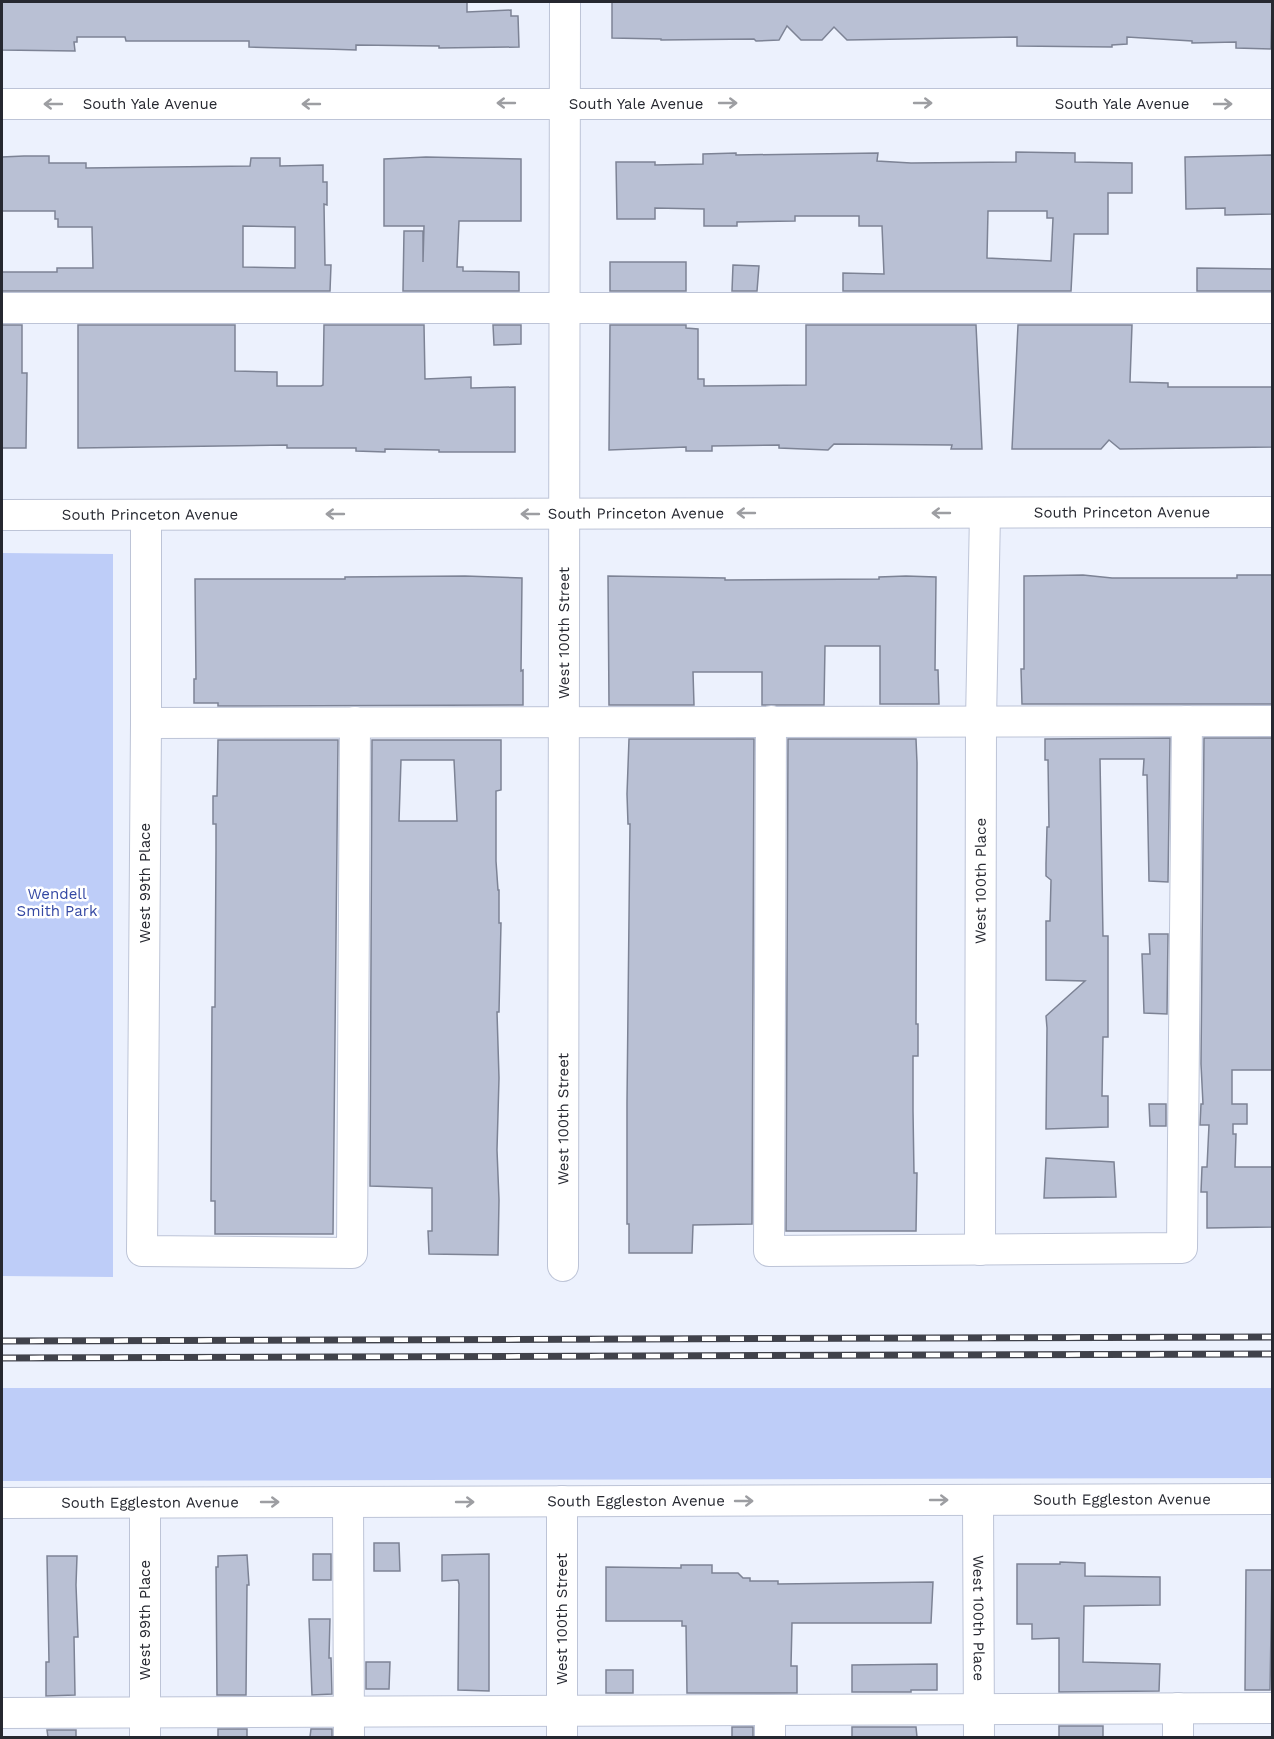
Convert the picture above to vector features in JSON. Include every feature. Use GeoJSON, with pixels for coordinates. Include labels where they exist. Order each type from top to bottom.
{"type":"FeatureCollection","features":[{"type":"Feature","properties":{"kind":"street","name":"West 100th Street"},"geometry":{"type":"LineString","coordinates":[[563,1266],[565,2]]}},
{"type":"Feature","properties":{"kind":"street","name":"South Yale Avenue"},"geometry":{"type":"LineString","coordinates":[[2,104],[1272,104]]}},
{"type":"Feature","properties":{"kind":"street"},"geometry":{"type":"LineString","coordinates":[[2,308],[1272,308]]}},
{"type":"Feature","properties":{"kind":"street","name":"South Princeton Avenue"},"geometry":{"type":"LineString","coordinates":[[2,515],[1272,512]]}},
{"type":"Feature","properties":{"kind":"street","name":"West 100th Place"},"geometry":{"type":"LineString","coordinates":[[981,1250],[981,721],[985,513]]}},
{"type":"Feature","properties":{"kind":"street","name":"West 99th Place"},"geometry":{"type":"LineString","coordinates":[[146,514],[142,1251],[352,1253],[355,722]]}},
{"type":"Feature","properties":{"kind":"street"},"geometry":{"type":"LineString","coordinates":[[771,721],[769,1251],[1182,1248],[1187,721]]}},
{"type":"Feature","properties":{"kind":"street"},"geometry":{"type":"LineString","coordinates":[[146,723],[1272,721]]}},
{"type":"Feature","properties":{"kind":"street","name":"South Eggleston Avenue"},"geometry":{"type":"LineString","coordinates":[[2,1503],[1272,1499]]}},
{"type":"Feature","properties":{"kind":"street","name":"West 100th Place"},"geometry":{"type":"LineString","coordinates":[[978,1500],[979,1723]]}},
{"type":"Feature","properties":{"kind":"street","name":"West 100th Street"},"geometry":{"type":"LineString","coordinates":[[562,1501],[562,1724]]}},
{"type":"Feature","properties":{"kind":"street"},"geometry":{"type":"LineString","coordinates":[[348,1502],[349,1724]]}},
{"type":"Feature","properties":{"kind":"street","name":"West 99th Place"},"geometry":{"type":"LineString","coordinates":[[145,1503],[145,1725]]}},
{"type":"Feature","properties":{"kind":"street"},"geometry":{"type":"LineString","coordinates":[[1178,1708],[1178,1737]]}},
{"type":"Feature","properties":{"kind":"street"},"geometry":{"type":"LineString","coordinates":[[2,1713],[145,1725],[770,1724],[979,1723],[1178,1708],[1272,1708]]}},
{"type":"Feature","properties":{"kind":"green space","name":"Wendell Smith Park"},"geometry":{"type":"Polygon","coordinates":[[[2,553],[113,554],[113,1277],[2,1276],[2,553]]]}},
{"type":"Feature","properties":{"kind":"green space"},"geometry":{"type":"Polygon","coordinates":[[[2,1388],[1272,1388],[1272,1478],[2,1481],[2,1388]]]}},
{"type":"Feature","properties":{"kind":"building"},"geometry":{"type":"Polygon","coordinates":[[[2,2],[467,2],[467,12],[511,10],[511,16],[518,16],[519,47],[439,48],[439,46],[356,45],[356,50],[249,47],[249,41],[126,41],[125,37],[77,37],[77,42],[74,42],[75,51],[2,50],[2,2]]]}},
{"type":"Feature","properties":{"kind":"building"},"geometry":{"type":"Polygon","coordinates":[[[612,2],[1272,2],[1271,49],[1236,48],[1236,42],[1192,43],[1192,41],[1127,37],[1127,44],[1112,45],[1112,47],[1017,46],[1017,37],[847,40],[834,27],[822,40],[801,40],[787,26],[779,40],[612,38],[612,2]]]}},
{"type":"Feature","properties":{"kind":"building"},"geometry":{"type":"Polygon","coordinates":[[[1016,152],[1075,153],[1075,162],[1132,163],[1132,193],[1108,193],[1108,234],[1074,234],[1071,291],[843,291],[843,273],[884,274],[882,226],[859,226],[859,216],[795,216],[795,221],[737,222],[737,226],[704,226],[704,209],[655,208],[655,219],[617,219],[616,162],[655,162],[655,165],[703,164],[703,154],[878,153],[877,161],[1016,162],[1016,152]],[[988,211],[987,258],[1051,261],[1053,218],[1047,218],[1047,211],[988,211]]]}},
{"type":"Feature","properties":{"kind":"building"},"geometry":{"type":"Polygon","coordinates":[[[1272,155],[1272,214],[1225,215],[1225,208],[1186,209],[1185,157],[1272,155]]]}},
{"type":"Feature","properties":{"kind":"building"},"geometry":{"type":"Polygon","coordinates":[[[49,156],[49,163],[86,163],[86,168],[250,166],[251,158],[280,158],[280,166],[323,165],[323,182],[327,182],[327,205],[324,204],[325,265],[331,265],[330,291],[2,291],[2,272],[57,272],[57,268],[93,268],[92,227],[58,227],[55,211],[2,211],[2,157],[49,156]],[[243,226],[243,267],[295,268],[295,227],[243,226]]]}},
{"type":"Feature","properties":{"kind":"building"},"geometry":{"type":"Polygon","coordinates":[[[426,157],[521,159],[521,221],[459,221],[457,267],[463,267],[463,271],[519,272],[519,291],[403,291],[404,231],[423,231],[423,262],[424,226],[384,226],[384,159],[426,157]]]}},
{"type":"Feature","properties":{"kind":"building"},"geometry":{"type":"Polygon","coordinates":[[[610,262],[686,262],[686,291],[610,291],[610,262]]]}},
{"type":"Feature","properties":{"kind":"building"},"geometry":{"type":"Polygon","coordinates":[[[733,265],[759,266],[757,291],[732,291],[733,265]]]}},
{"type":"Feature","properties":{"kind":"building"},"geometry":{"type":"Polygon","coordinates":[[[1197,268],[1272,269],[1272,291],[1197,291],[1197,268]]]}},
{"type":"Feature","properties":{"kind":"building"},"geometry":{"type":"Polygon","coordinates":[[[2,325],[22,325],[22,373],[27,373],[26,448],[2,448],[2,325]]]}},
{"type":"Feature","properties":{"kind":"building"},"geometry":{"type":"Polygon","coordinates":[[[78,325],[235,325],[235,371],[277,372],[277,386],[321,386],[323,385],[324,325],[424,325],[425,379],[471,377],[471,388],[515,387],[515,452],[385,449],[385,452],[356,451],[356,448],[287,448],[287,445],[78,448],[78,325]]]}},
{"type":"Feature","properties":{"kind":"building"},"geometry":{"type":"Polygon","coordinates":[[[493,325],[521,325],[521,344],[494,345],[493,325]]]}},
{"type":"Feature","properties":{"kind":"building"},"geometry":{"type":"Polygon","coordinates":[[[610,325],[686,325],[686,328],[698,329],[698,379],[704,379],[704,386],[806,385],[806,325],[976,325],[982,449],[951,449],[952,445],[834,444],[828,450],[779,448],[779,445],[712,446],[712,451],[686,451],[686,447],[609,450],[610,325]]]}},
{"type":"Feature","properties":{"kind":"building"},"geometry":{"type":"Polygon","coordinates":[[[1018,325],[1132,325],[1130,382],[1168,383],[1168,387],[1272,387],[1272,447],[1120,449],[1109,440],[1101,449],[1012,449],[1018,325]]]}},
{"type":"Feature","properties":{"kind":"building"},"geometry":{"type":"Polygon","coordinates":[[[1083,575],[1112,578],[1237,578],[1237,575],[1272,575],[1272,704],[1022,704],[1024,576],[1083,575]]]}},
{"type":"Feature","properties":{"kind":"building"},"geometry":{"type":"Polygon","coordinates":[[[465,576],[522,578],[523,705],[218,706],[218,703],[194,703],[194,679],[196,679],[195,579],[465,576]]]}},
{"type":"Feature","properties":{"kind":"building"},"geometry":{"type":"Polygon","coordinates":[[[608,576],[725,578],[725,580],[936,577],[935,670],[938,670],[939,704],[880,704],[880,646],[825,646],[824,705],[762,705],[762,672],[693,672],[694,705],[609,705],[608,576]]]}},
{"type":"Feature","properties":{"kind":"building"},"geometry":{"type":"Polygon","coordinates":[[[1170,738],[1168,882],[1149,881],[1147,775],[1143,775],[1144,759],[1100,759],[1103,936],[1108,936],[1108,1037],[1103,1037],[1102,1096],[1108,1096],[1108,1127],[1046,1129],[1046,1016],[1085,981],[1046,980],[1046,921],[1050,921],[1051,880],[1046,876],[1047,827],[1049,827],[1048,760],[1045,760],[1045,739],[1170,738]]]}},
{"type":"Feature","properties":{"kind":"building"},"geometry":{"type":"Polygon","coordinates":[[[1204,738],[1272,738],[1272,1070],[1232,1070],[1232,1104],[1247,1104],[1247,1124],[1233,1124],[1233,1134],[1236,1134],[1235,1167],[1272,1167],[1272,1227],[1207,1228],[1207,1192],[1201,1192],[1202,1167],[1207,1167],[1209,1125],[1200,1125],[1201,1104],[1203,1104],[1201,1064],[1204,738]]]}},
{"type":"Feature","properties":{"kind":"building"},"geometry":{"type":"Polygon","coordinates":[[[629,739],[754,739],[752,1224],[693,1225],[692,1253],[629,1253],[627,1103],[630,824],[628,824],[627,794],[629,739]]]}},
{"type":"Feature","properties":{"kind":"building"},"geometry":{"type":"Polygon","coordinates":[[[788,739],[916,739],[918,1056],[913,1056],[913,1111],[914,1173],[917,1173],[916,1231],[786,1231],[788,739]]]}},
{"type":"Feature","properties":{"kind":"building"},"geometry":{"type":"Polygon","coordinates":[[[218,740],[338,740],[333,1234],[215,1234],[215,1201],[211,1201],[216,851],[213,796],[217,796],[218,740]]]}},
{"type":"Feature","properties":{"kind":"building"},"geometry":{"type":"Polygon","coordinates":[[[372,740],[501,740],[501,790],[496,791],[496,861],[499,923],[501,923],[499,1012],[497,1012],[498,1255],[429,1254],[428,1231],[432,1231],[432,1188],[370,1186],[372,740]],[[401,760],[399,821],[457,821],[454,760],[401,760]]]}},
{"type":"Feature","properties":{"kind":"building"},"geometry":{"type":"Polygon","coordinates":[[[1149,934],[1168,934],[1167,1014],[1144,1013],[1142,954],[1150,954],[1149,934]]]}},
{"type":"Feature","properties":{"kind":"building"},"geometry":{"type":"Polygon","coordinates":[[[1149,1104],[1166,1104],[1166,1126],[1150,1126],[1149,1104]]]}},
{"type":"Feature","properties":{"kind":"building"},"geometry":{"type":"Polygon","coordinates":[[[1046,1158],[1114,1162],[1116,1197],[1044,1198],[1046,1158]]]}},
{"type":"Feature","properties":{"kind":"building"},"geometry":{"type":"Polygon","coordinates":[[[374,1543],[399,1543],[400,1571],[374,1571],[374,1543]]]}},
{"type":"Feature","properties":{"kind":"building"},"geometry":{"type":"Polygon","coordinates":[[[313,1554],[331,1554],[331,1580],[313,1580],[313,1554]]]}},
{"type":"Feature","properties":{"kind":"building"},"geometry":{"type":"Polygon","coordinates":[[[489,1554],[489,1691],[458,1690],[459,1584],[458,1580],[442,1581],[442,1555],[489,1554]]]}},
{"type":"Feature","properties":{"kind":"building"},"geometry":{"type":"Polygon","coordinates":[[[247,1555],[249,1585],[247,1585],[246,1695],[217,1695],[216,1567],[218,1567],[218,1556],[247,1555]]]}},
{"type":"Feature","properties":{"kind":"building"},"geometry":{"type":"Polygon","coordinates":[[[47,1556],[77,1556],[78,1637],[74,1637],[75,1695],[46,1696],[46,1662],[49,1662],[47,1556]]]}},
{"type":"Feature","properties":{"kind":"building"},"geometry":{"type":"Polygon","coordinates":[[[1060,1562],[1085,1563],[1085,1576],[1160,1577],[1160,1605],[1084,1606],[1083,1662],[1160,1664],[1159,1691],[1059,1692],[1059,1638],[1032,1639],[1032,1624],[1017,1624],[1017,1564],[1060,1564],[1060,1562]]]}},
{"type":"Feature","properties":{"kind":"building"},"geometry":{"type":"Polygon","coordinates":[[[681,1565],[712,1565],[712,1573],[738,1573],[743,1578],[750,1578],[750,1581],[778,1581],[778,1584],[933,1582],[931,1623],[792,1623],[791,1666],[797,1666],[797,1693],[687,1693],[686,1626],[682,1626],[682,1621],[606,1621],[606,1567],[681,1568],[681,1565]]]}},
{"type":"Feature","properties":{"kind":"building"},"geometry":{"type":"Polygon","coordinates":[[[1246,1570],[1272,1570],[1270,1690],[1245,1690],[1246,1570]]]}},
{"type":"Feature","properties":{"kind":"building"},"geometry":{"type":"Polygon","coordinates":[[[309,1619],[330,1619],[329,1658],[331,1658],[332,1694],[312,1695],[309,1619]]]}},
{"type":"Feature","properties":{"kind":"building"},"geometry":{"type":"Polygon","coordinates":[[[366,1662],[390,1662],[389,1689],[366,1689],[366,1662]]]}},
{"type":"Feature","properties":{"kind":"building"},"geometry":{"type":"Polygon","coordinates":[[[937,1664],[937,1690],[852,1692],[852,1665],[937,1664]]]}},
{"type":"Feature","properties":{"kind":"building"},"geometry":{"type":"Polygon","coordinates":[[[606,1670],[633,1670],[633,1693],[606,1693],[606,1670]]]}},
{"type":"Feature","properties":{"kind":"building"},"geometry":{"type":"Polygon","coordinates":[[[1059,1726],[1103,1726],[1103,1737],[1059,1737],[1059,1726]]]}},
{"type":"Feature","properties":{"kind":"building"},"geometry":{"type":"Polygon","coordinates":[[[732,1727],[753,1727],[753,1737],[732,1737],[732,1727]]]}},
{"type":"Feature","properties":{"kind":"building"},"geometry":{"type":"Polygon","coordinates":[[[852,1727],[916,1727],[917,1737],[852,1737],[852,1727]]]}},
{"type":"Feature","properties":{"kind":"building"},"geometry":{"type":"Polygon","coordinates":[[[218,1729],[247,1729],[247,1737],[218,1737],[218,1729]]]}},
{"type":"Feature","properties":{"kind":"building"},"geometry":{"type":"Polygon","coordinates":[[[311,1729],[332,1729],[332,1737],[310,1737],[311,1729]]]}},
{"type":"Feature","properties":{"kind":"building"},"geometry":{"type":"Polygon","coordinates":[[[47,1730],[76,1730],[76,1737],[48,1737],[47,1730]]]}},
{"type":"Feature","properties":{"kind":"railway"},"geometry":{"type":"LineString","coordinates":[[2,1341],[1272,1337]]}},
{"type":"Feature","properties":{"kind":"railway"},"geometry":{"type":"LineString","coordinates":[[2,1358],[1272,1354]]}}]}
